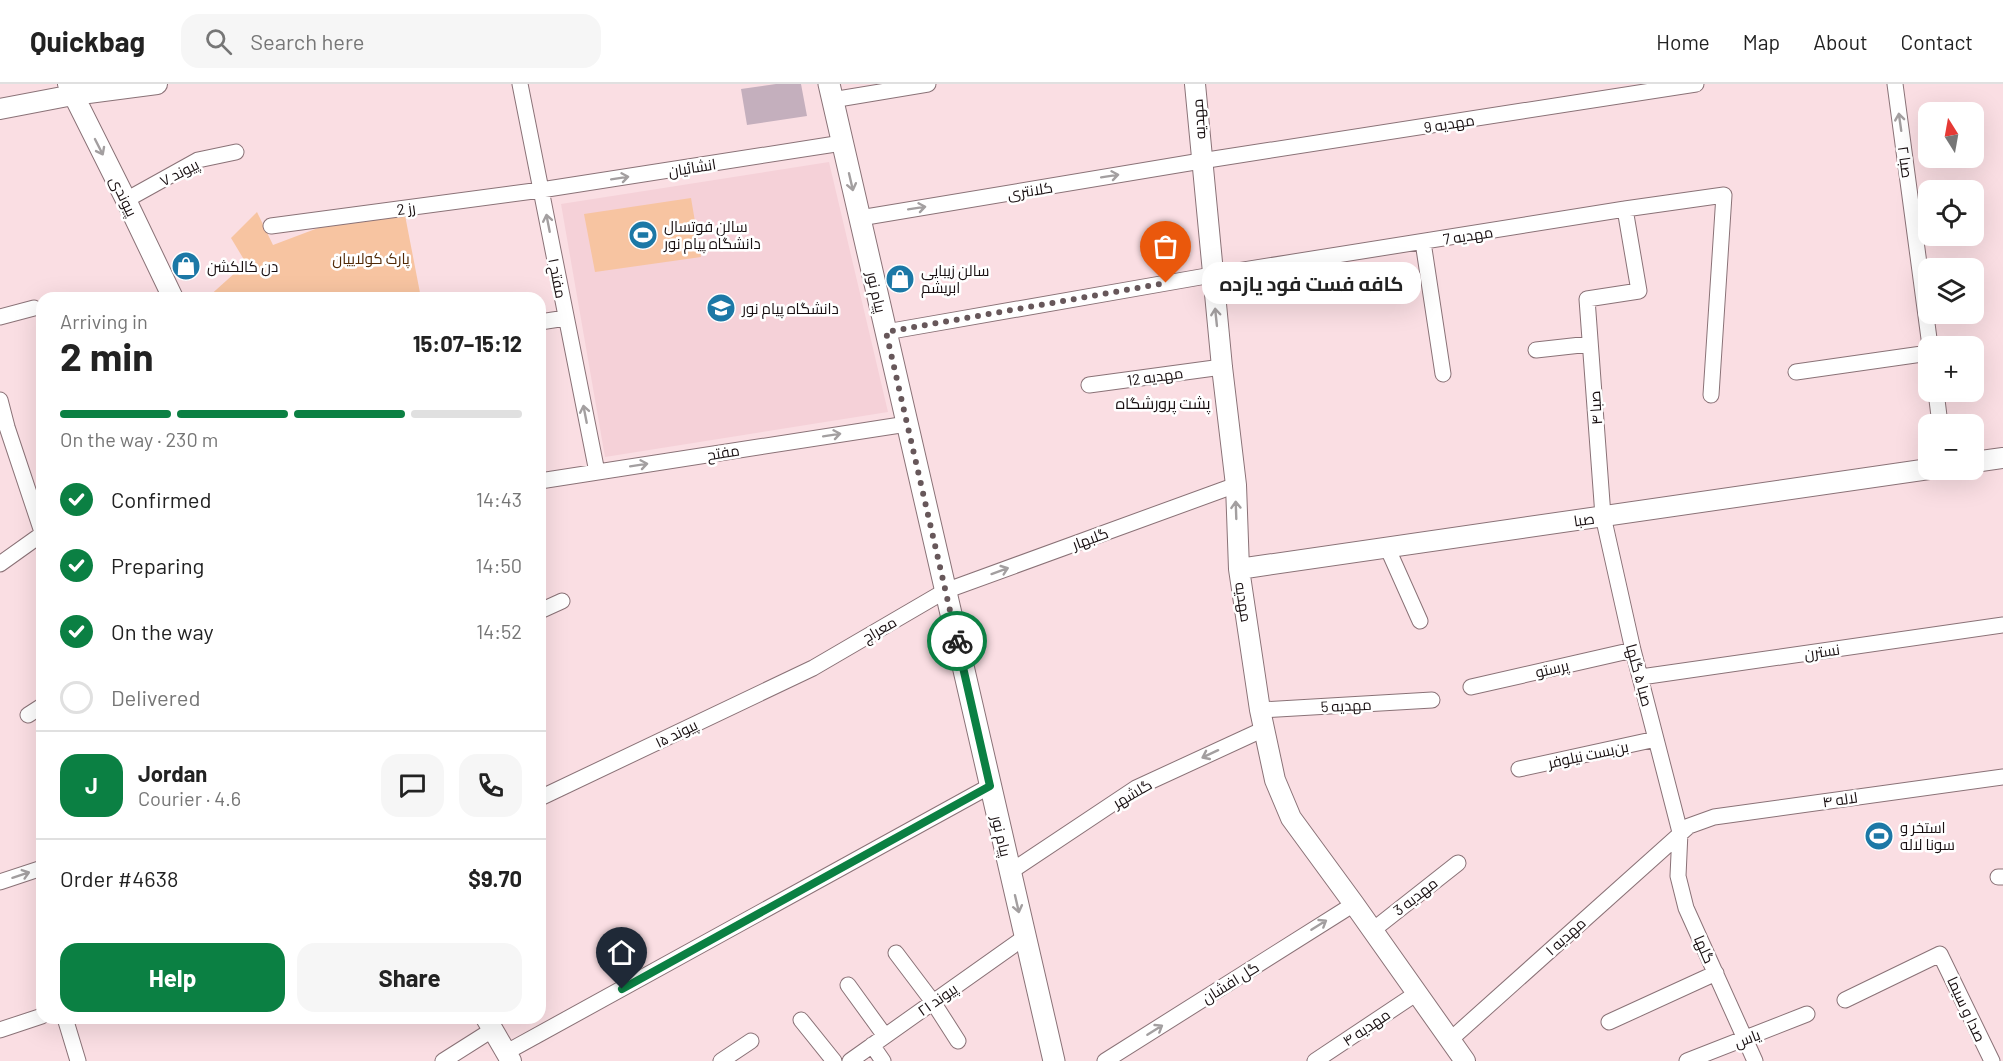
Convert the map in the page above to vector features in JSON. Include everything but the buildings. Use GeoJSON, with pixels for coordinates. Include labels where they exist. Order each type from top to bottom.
{"type":"FeatureCollection","features":[{"type":"Feature","properties":{"kind":"main road","name":"پیام نور"},"geometry":{"type":"LineString","coordinates":[[830,92],[1054,1061]]}},
{"type":"Feature","properties":{"kind":"street"},"geometry":{"type":"LineString","coordinates":[[38,103],[55,84]]}},
{"type":"Feature","properties":{"kind":"street"},"geometry":{"type":"LineString","coordinates":[[0,109],[38,103],[70,90],[116,90],[157,84]]}},
{"type":"Feature","properties":{"kind":"street","name":"مفتح ۱"},"geometry":{"type":"LineString","coordinates":[[520,84],[597,472]]}},
{"type":"Feature","properties":{"kind":"street"},"geometry":{"type":"LineString","coordinates":[[830,92],[928,84]]}},
{"type":"Feature","properties":{"kind":"street","name":"مهدیه"},"geometry":{"type":"LineString","coordinates":[[1195,84],[1221,368],[1236,485],[1239,569],[1262,719],[1275,780],[1291,818],[1465,1061]]}},
{"type":"Feature","properties":{"kind":"street","name":"مهدیه 9"},"geometry":{"type":"LineString","coordinates":[[1201,161],[1696,84]]}},
{"type":"Feature","properties":{"kind":"street","name":"صبا ۲"},"geometry":{"type":"LineString","coordinates":[[1895,84],[1929,336]]}},
{"type":"Feature","properties":{"kind":"street","name":"پیوندی"},"geometry":{"type":"LineString","coordinates":[[70,90],[170,292]]}},
{"type":"Feature","properties":{"kind":"street"},"geometry":{"type":"LineString","coordinates":[[38,103],[88,125],[96,101],[116,90]]}},
{"type":"Feature","properties":{"kind":"street","name":"انشائیان"},"geometry":{"type":"LineString","coordinates":[[541,190],[842,143]]}},
{"type":"Feature","properties":{"kind":"street","name":"پیوند ۷"},"geometry":{"type":"LineString","coordinates":[[126,200],[198,160],[236,152]]}},
{"type":"Feature","properties":{"kind":"street","name":"کلانتری"},"geometry":{"type":"LineString","coordinates":[[860,218],[1201,161]]}},
{"type":"Feature","properties":{"kind":"street","name":"رز 2"},"geometry":{"type":"LineString","coordinates":[[271,226],[541,190]]}},
{"type":"Feature","properties":{"kind":"street","name":"مهدیه 7"},"geometry":{"type":"LineString","coordinates":[[886,332],[1212,275],[1625,208],[1724,195],[1711,395]]}},
{"type":"Feature","properties":{"kind":"street","name":"صبا ۴"},"geometry":{"type":"LineString","coordinates":[[1603,516],[1587,299],[1639,291],[1625,208]]}},
{"type":"Feature","properties":{"kind":"street"},"geometry":{"type":"LineString","coordinates":[[1424,242],[1443,374]]}},
{"type":"Feature","properties":{"kind":"street"},"geometry":{"type":"LineString","coordinates":[[0,317],[34,308]]}},
{"type":"Feature","properties":{"kind":"street"},"geometry":{"type":"LineString","coordinates":[[546,321],[566,318]]}},
{"type":"Feature","properties":{"kind":"street"},"geometry":{"type":"LineString","coordinates":[[1536,350],[1590,344]]}},
{"type":"Feature","properties":{"kind":"street"},"geometry":{"type":"LineString","coordinates":[[1796,372],[1918,355]]}},
{"type":"Feature","properties":{"kind":"street","name":"مهدیه 12"},"geometry":{"type":"LineString","coordinates":[[1089,385],[1221,368]]}},
{"type":"Feature","properties":{"kind":"street"},"geometry":{"type":"LineString","coordinates":[[0,400],[3,429],[36,517]]}},
{"type":"Feature","properties":{"kind":"street","name":"مفتح"},"geometry":{"type":"LineString","coordinates":[[546,480],[907,424]]}},
{"type":"Feature","properties":{"kind":"street"},"geometry":{"type":"LineString","coordinates":[[1984,461],[2003,458]]}},
{"type":"Feature","properties":{"kind":"street","name":"صبا"},"geometry":{"type":"LineString","coordinates":[[1239,569],[1918,471]]}},
{"type":"Feature","properties":{"kind":"street","name":"گلبهار"},"geometry":{"type":"LineString","coordinates":[[945,591],[1236,485]]}},
{"type":"Feature","properties":{"kind":"street","name":"صبا ۵ گلها"},"geometry":{"type":"LineString","coordinates":[[1603,516],[1633,650],[1680,832]]}},
{"type":"Feature","properties":{"kind":"street"},"geometry":{"type":"LineString","coordinates":[[0,564],[36,537]]}},
{"type":"Feature","properties":{"kind":"street"},"geometry":{"type":"LineString","coordinates":[[1387,547],[1420,621]]}},
{"type":"Feature","properties":{"kind":"street","name":"معراج"},"geometry":{"type":"LineString","coordinates":[[813,668],[945,591]]}},
{"type":"Feature","properties":{"kind":"street"},"geometry":{"type":"LineString","coordinates":[[546,608],[562,601]]}},
{"type":"Feature","properties":{"kind":"street","name":"نسترن"},"geometry":{"type":"LineString","coordinates":[[1641,677],[2003,625]]}},
{"type":"Feature","properties":{"kind":"street","name":"پرستو"},"geometry":{"type":"LineString","coordinates":[[1471,687],[1633,650]]}},
{"type":"Feature","properties":{"kind":"street","name":"پیوند ۱۵"},"geometry":{"type":"LineString","coordinates":[[546,795],[813,668]]}},
{"type":"Feature","properties":{"kind":"street","name":"مهدیه 5"},"geometry":{"type":"LineString","coordinates":[[1262,719],[1432,700]]}},
{"type":"Feature","properties":{"kind":"street"},"geometry":{"type":"LineString","coordinates":[[28,715],[36,710]]}},
{"type":"Feature","properties":{"kind":"street","name":"گلشهر"},"geometry":{"type":"LineString","coordinates":[[1010,872],[1136,788],[1262,719]]}},
{"type":"Feature","properties":{"kind":"street","name":"بن‌بست نیلوفر"},"geometry":{"type":"LineString","coordinates":[[1519,769],[1656,739]]}},
{"type":"Feature","properties":{"kind":"street","name":"لاله ۴"},"geometry":{"type":"LineString","coordinates":[[1680,832],[1714,816],[2003,777]]}},
{"type":"Feature","properties":{"kind":"street"},"geometry":{"type":"LineString","coordinates":[[444,1061],[489,1024],[508,1057],[990,786]]}},
{"type":"Feature","properties":{"kind":"street","name":"گلها"},"geometry":{"type":"LineString","coordinates":[[1680,832],[1678,876],[1686,908],[1755,1061]]}},
{"type":"Feature","properties":{"kind":"street","name":"مهدیه ۱"},"geometry":{"type":"LineString","coordinates":[[1450,1040],[1680,832]]}},
{"type":"Feature","properties":{"kind":"street","name":"مهدیه 3"},"geometry":{"type":"LineString","coordinates":[[1372,930],[1458,863]]}},
{"type":"Feature","properties":{"kind":"street"},"geometry":{"type":"LineString","coordinates":[[0,882],[36,870]]}},
{"type":"Feature","properties":{"kind":"street","name":"گل افشان"},"geometry":{"type":"LineString","coordinates":[[1105,1061],[1354,904]]}},
{"type":"Feature","properties":{"kind":"street","name":"پیوند ۲۱"},"geometry":{"type":"LineString","coordinates":[[850,1061],[1025,937]]}},
{"type":"Feature","properties":{"kind":"street"},"geometry":{"type":"LineString","coordinates":[[896,953],[933,1002],[958,1041]]}},
{"type":"Feature","properties":{"kind":"street","name":"صدا و سیما"},"geometry":{"type":"LineString","coordinates":[[1845,1000],[1940,954],[1992,1061]]}},
{"type":"Feature","properties":{"kind":"street"},"geometry":{"type":"LineString","coordinates":[[1609,1022],[1716,973]]}},
{"type":"Feature","properties":{"kind":"street"},"geometry":{"type":"LineString","coordinates":[[848,985],[878,1041],[884,1061]]}},
{"type":"Feature","properties":{"kind":"street","name":"مهدیه ۴"},"geometry":{"type":"LineString","coordinates":[[1315,1061],[1417,993]]}},
{"type":"Feature","properties":{"kind":"street","name":"یاس"},"geometry":{"type":"LineString","coordinates":[[1687,1061],[1808,1014]]}},
{"type":"Feature","properties":{"kind":"street"},"geometry":{"type":"LineString","coordinates":[[0,1030],[36,1018]]}},
{"type":"Feature","properties":{"kind":"street"},"geometry":{"type":"LineString","coordinates":[[801,1020],[834,1061]]}},
{"type":"Feature","properties":{"kind":"street"},"geometry":{"type":"LineString","coordinates":[[67,1024],[78,1061]]}},
{"type":"Feature","properties":{"kind":"street"},"geometry":{"type":"LineString","coordinates":[[721,1061],[751,1041]]}},
{"type":"Feature","properties":{"kind":"shaded area","name":"دانشگاه پیام نور"},"geometry":{"type":"Polygon","coordinates":[[[829,162],[888,412],[605,457],[561,204],[829,162]]]}},
{"type":"Feature","properties":{"kind":"green space","name":"سالن فوتسال دانشگاه پیام نور"},"geometry":{"type":"Polygon","coordinates":[[[691,198],[701,257],[595,272],[584,214],[691,198]]]}},
{"type":"Feature","properties":{"kind":"green space","name":"پارک کولاییان"},"geometry":{"type":"Polygon","coordinates":[[[404,210],[420,292],[214,292],[246,263],[231,238],[257,212],[273,245],[326,225],[404,210]]]}},
{"type":"Feature","properties":{"kind":"way so far"},"geometry":{"type":"LineString","coordinates":[[957,641],[886,332],[1166,283]]}},
{"type":"Feature","properties":{"kind":"place","name":"سالن فوتسال دانشگاه پیام نور"},"geometry":{"type":"Point","coordinates":[643,235]}},
{"type":"Feature","properties":{"kind":"place","name":"دن کالکشن"},"geometry":{"type":"Point","coordinates":[186,266]}},
{"type":"Feature","properties":{"kind":"place","name":"سالن زیبایی ابریشم"},"geometry":{"type":"Point","coordinates":[900,279]}},
{"type":"Feature","properties":{"kind":"place","name":"کافه فست فود یازده"},"geometry":{"type":"Point","coordinates":[1166,283]}},
{"type":"Feature","properties":{"kind":"place","name":"دانشگاه پیام نور"},"geometry":{"type":"Point","coordinates":[721,308]}},
{"type":"Feature","properties":{"kind":"place","name":"استخر و سونا لاله"},"geometry":{"type":"Point","coordinates":[1879,836]}},
{"type":"Feature","properties":{"kind":"district","name":"پشت پرورشگاه"},"geometry":{"type":"Point","coordinates":[1163,402]}},
{"type":"Feature","properties":{"kind":"route"},"geometry":{"type":"LineString","coordinates":[[622,989],[990,786],[957,641]]}}]}
